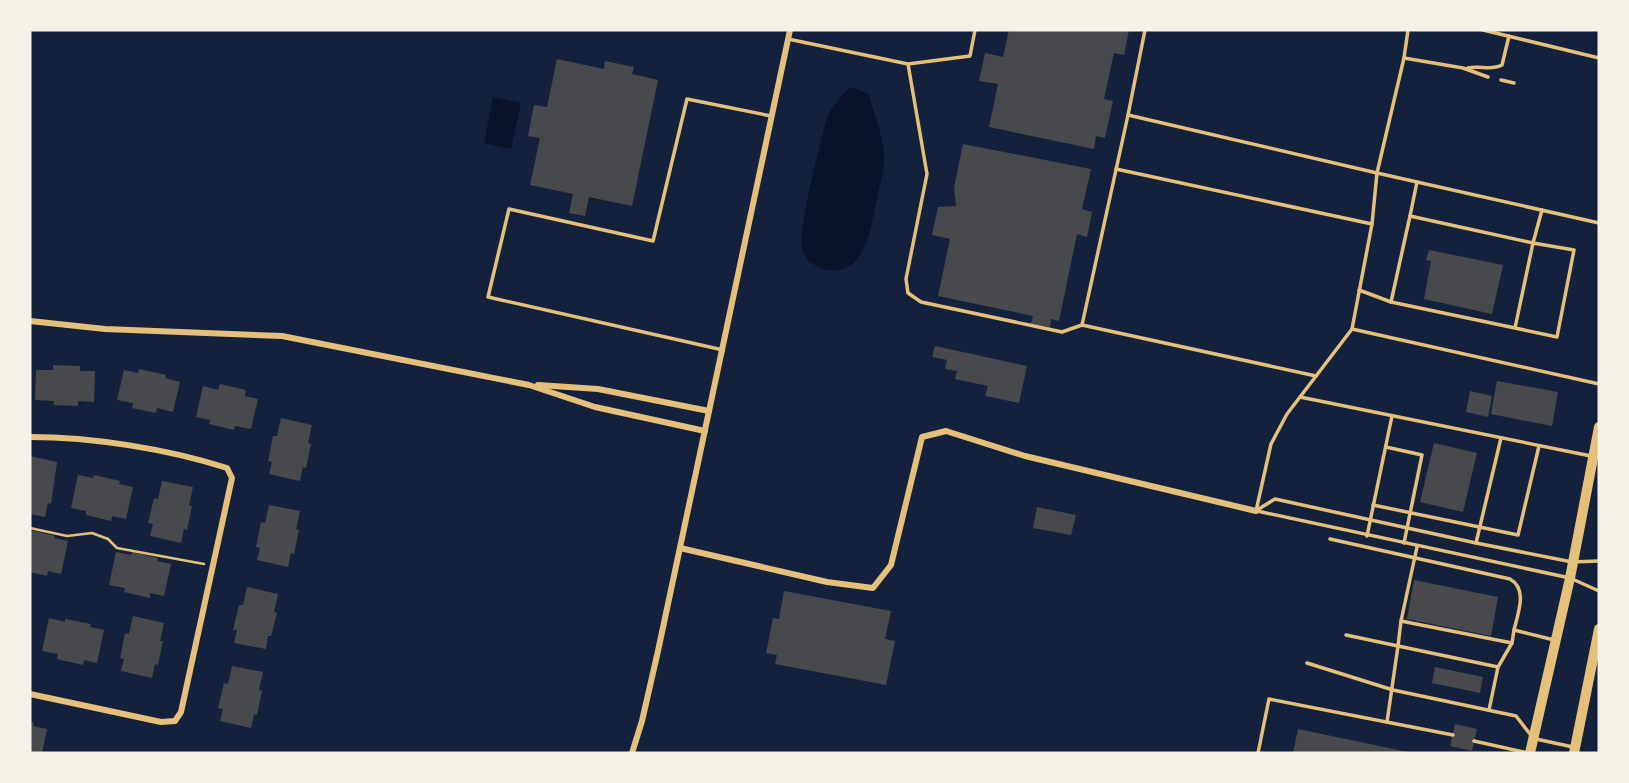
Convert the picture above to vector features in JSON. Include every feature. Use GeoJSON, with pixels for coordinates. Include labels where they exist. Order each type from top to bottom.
{"type":"FeatureCollection","features":[{"type":"Feature","properties":{"kind":"main road"},"geometry":{"type":"LineString","coordinates":[[1529,753],[1570,578],[1599,427]]}},
{"type":"Feature","properties":{"kind":"main road"},"geometry":{"type":"LineString","coordinates":[[1574,750],[1599,629]]}},
{"type":"Feature","properties":{"kind":"street"},"geometry":{"type":"LineString","coordinates":[[632,753],[642,721],[680,548],[790,30]]}},
{"type":"Feature","properties":{"kind":"street"},"geometry":{"type":"LineString","coordinates":[[30,321],[105,329],[282,336],[529,384],[598,389],[709,411]]}},
{"type":"Feature","properties":{"kind":"street"},"geometry":{"type":"LineString","coordinates":[[529,384],[595,407],[705,431]]}},
{"type":"Feature","properties":{"kind":"street"},"geometry":{"type":"LineString","coordinates":[[680,548],[827,582],[873,588],[891,565],[922,437],[946,431],[1025,456],[1256,511]]}},
{"type":"Feature","properties":{"kind":"street"},"geometry":{"type":"LineString","coordinates":[[30,437],[92,440],[167,453],[227,468],[232,478],[181,712],[175,721],[161,722],[30,694]]}},
{"type":"Feature","properties":{"kind":"lane"},"geometry":{"type":"LineString","coordinates":[[788,39],[908,64],[970,56],[975,30]]}},
{"type":"Feature","properties":{"kind":"lane"},"geometry":{"type":"LineString","coordinates":[[1082,325],[1145,30]]}},
{"type":"Feature","properties":{"kind":"lane"},"geometry":{"type":"LineString","coordinates":[[1256,511],[1271,444],[1287,414],[1352,329],[1372,224],[1377,173],[1408,30]]}},
{"type":"Feature","properties":{"kind":"lane"},"geometry":{"type":"LineString","coordinates":[[1483,30],[1599,58]]}},
{"type":"Feature","properties":{"kind":"lane"},"geometry":{"type":"LineString","coordinates":[[1467,69],[1502,65],[1509,36]]}},
{"type":"Feature","properties":{"kind":"lane"},"geometry":{"type":"LineString","coordinates":[[1404,58],[1467,69],[1488,77]]}},
{"type":"Feature","properties":{"kind":"lane"},"geometry":{"type":"LineString","coordinates":[[908,64],[927,174],[906,279],[908,293],[921,302],[1062,332],[1082,325],[1316,376]]}},
{"type":"Feature","properties":{"kind":"lane"},"geometry":{"type":"LineString","coordinates":[[1501,80],[1514,83]]}},
{"type":"Feature","properties":{"kind":"lane"},"geometry":{"type":"LineString","coordinates":[[723,350],[488,297],[509,209],[653,241],[687,99],[771,116]]}},
{"type":"Feature","properties":{"kind":"lane"},"geometry":{"type":"LineString","coordinates":[[1128,115],[1599,223]]}},
{"type":"Feature","properties":{"kind":"lane"},"geometry":{"type":"LineString","coordinates":[[1116,169],[1372,224]]}},
{"type":"Feature","properties":{"kind":"lane"},"geometry":{"type":"LineString","coordinates":[[1391,302],[1418,182]]}},
{"type":"Feature","properties":{"kind":"lane"},"geometry":{"type":"LineString","coordinates":[[1515,328],[1542,210]]}},
{"type":"Feature","properties":{"kind":"lane"},"geometry":{"type":"LineString","coordinates":[[1359,290],[1391,302],[1557,337],[1574,250],[1410,216]]}},
{"type":"Feature","properties":{"kind":"lane"},"geometry":{"type":"LineString","coordinates":[[1352,329],[1599,384]]}},
{"type":"Feature","properties":{"kind":"lane"},"geometry":{"type":"LineString","coordinates":[[1300,397],[1593,457]]}},
{"type":"Feature","properties":{"kind":"lane"},"geometry":{"type":"LineString","coordinates":[[1367,536],[1392,416]]}},
{"type":"Feature","properties":{"kind":"lane"},"geometry":{"type":"LineString","coordinates":[[1476,543],[1501,438]]}},
{"type":"Feature","properties":{"kind":"lane"},"geometry":{"type":"LineString","coordinates":[[1373,505],[1518,535],[1539,446]]}},
{"type":"Feature","properties":{"kind":"lane"},"geometry":{"type":"LineString","coordinates":[[1386,447],[1422,455],[1404,544]]}},
{"type":"Feature","properties":{"kind":"lane"},"geometry":{"type":"LineString","coordinates":[[1256,511],[1275,499],[1572,562],[1599,561]]}},
{"type":"Feature","properties":{"kind":"lane"},"geometry":{"type":"LineString","coordinates":[[1256,511],[1570,578],[1599,590]]}},
{"type":"Feature","properties":{"kind":"lane"},"geometry":{"type":"LineString","coordinates":[[1330,539],[1504,577],[1515,582],[1521,599],[1512,643],[1498,667],[1489,710]]}},
{"type":"Feature","properties":{"kind":"lane"},"geometry":{"type":"LineString","coordinates":[[1387,722],[1401,621],[1417,547]]}},
{"type":"Feature","properties":{"kind":"lane"},"geometry":{"type":"LineString","coordinates":[[1401,621],[1512,643]]}},
{"type":"Feature","properties":{"kind":"lane"},"geometry":{"type":"LineString","coordinates":[[1514,630],[1556,640]]}},
{"type":"Feature","properties":{"kind":"lane"},"geometry":{"type":"LineString","coordinates":[[1346,635],[1498,667]]}},
{"type":"Feature","properties":{"kind":"lane"},"geometry":{"type":"LineString","coordinates":[[1307,663],[1393,690],[1516,716],[1534,738],[1574,750]]}},
{"type":"Feature","properties":{"kind":"lane"},"geometry":{"type":"LineString","coordinates":[[1258,753],[1269,699],[1453,735]]}},
{"type":"Feature","properties":{"kind":"lane"},"geometry":{"type":"LineString","coordinates":[[1474,741],[1529,753]]}},
{"type":"Feature","properties":{"kind":"path"},"geometry":{"type":"LineString","coordinates":[[30,528],[67,536],[92,533],[108,539],[117,548],[213,566]]}},
{"type":"Feature","properties":{"kind":"water"},"geometry":{"type":"Polygon","coordinates":[[[850,87],[869,94],[883,144],[883,170],[869,236],[858,259],[838,270],[824,269],[810,262],[803,253],[803,224],[827,117],[850,87]]]}},
{"type":"Feature","properties":{"kind":"water"},"geometry":{"type":"Polygon","coordinates":[[[493,97],[521,103],[511,149],[484,143],[493,97]]]}},
{"type":"Feature","properties":{"kind":"building"},"geometry":{"type":"Polygon","coordinates":[[[1009,30],[1129,30],[1124,55],[1114,53],[1104,99],[1113,101],[1105,138],[1096,136],[1094,149],[989,127],[998,84],[979,81],[985,53],[1003,57],[1009,30]]]}},
{"type":"Feature","properties":{"kind":"building"},"geometry":{"type":"Polygon","coordinates":[[[557,59],[604,69],[605,61],[634,67],[632,74],[658,80],[632,206],[589,197],[585,216],[569,213],[573,194],[530,185],[540,138],[528,136],[534,105],[547,107],[557,59]]]}},
{"type":"Feature","properties":{"kind":"building"},"geometry":{"type":"Polygon","coordinates":[[[963,144],[1091,169],[1082,209],[1092,212],[1087,237],[1077,234],[1059,321],[1051,319],[1050,328],[1031,324],[1033,316],[938,296],[950,239],[932,235],[938,207],[956,206],[954,188],[963,144]]]}},
{"type":"Feature","properties":{"kind":"building"},"geometry":{"type":"Polygon","coordinates":[[[1429,250],[1503,265],[1492,314],[1424,299],[1431,261],[1426,260],[1429,250]]]}},
{"type":"Feature","properties":{"kind":"building"},"geometry":{"type":"Polygon","coordinates":[[[935,346],[1027,366],[1019,403],[985,396],[988,386],[955,379],[957,371],[945,369],[947,360],[932,357],[935,346]]]}},
{"type":"Feature","properties":{"kind":"building"},"geometry":{"type":"Polygon","coordinates":[[[53,365],[80,366],[80,371],[95,371],[94,402],[78,401],[78,406],[54,405],[54,401],[35,400],[36,370],[53,370],[53,365]]]}},
{"type":"Feature","properties":{"kind":"building"},"geometry":{"type":"Polygon","coordinates":[[[139,369],[166,375],[165,378],[180,382],[173,412],[157,408],[156,413],[132,408],[133,403],[117,400],[124,370],[138,373],[139,369]]]}},
{"type":"Feature","properties":{"kind":"building"},"geometry":{"type":"Polygon","coordinates":[[[1497,381],[1558,392],[1552,426],[1491,414],[1497,381]]]}},
{"type":"Feature","properties":{"kind":"building"},"geometry":{"type":"Polygon","coordinates":[[[220,384],[246,390],[245,396],[258,399],[251,429],[235,426],[234,430],[209,424],[210,420],[196,417],[203,386],[218,390],[220,384]]]}},
{"type":"Feature","properties":{"kind":"building"},"geometry":{"type":"Polygon","coordinates":[[[1470,391],[1492,396],[1488,417],[1466,412],[1470,391]]]}},
{"type":"Feature","properties":{"kind":"building"},"geometry":{"type":"Polygon","coordinates":[[[281,418],[312,425],[306,468],[303,467],[300,481],[269,474],[272,462],[268,461],[273,436],[277,436],[281,418]]]}},
{"type":"Feature","properties":{"kind":"building"},"geometry":{"type":"Polygon","coordinates":[[[1434,443],[1477,453],[1463,512],[1420,502],[1434,443]]]}},
{"type":"Feature","properties":{"kind":"building"},"geometry":{"type":"Polygon","coordinates":[[[30,456],[57,462],[51,504],[48,503],[45,517],[30,514],[30,456]]]}},
{"type":"Feature","properties":{"kind":"building"},"geometry":{"type":"Polygon","coordinates":[[[78,475],[93,478],[94,475],[133,487],[126,519],[112,516],[111,521],[71,508],[78,475]]]}},
{"type":"Feature","properties":{"kind":"building"},"geometry":{"type":"Polygon","coordinates":[[[162,481],[193,487],[187,530],[184,529],[181,543],[150,536],[153,524],[148,523],[154,498],[158,499],[162,481]]]}},
{"type":"Feature","properties":{"kind":"building"},"geometry":{"type":"Polygon","coordinates":[[[269,505],[300,511],[294,554],[291,553],[288,567],[257,560],[260,548],[256,547],[261,522],[265,523],[269,505]]]}},
{"type":"Feature","properties":{"kind":"building"},"geometry":{"type":"Polygon","coordinates":[[[1037,507],[1076,515],[1071,535],[1033,528],[1037,507]]]}},
{"type":"Feature","properties":{"kind":"building"},"geometry":{"type":"Polygon","coordinates":[[[30,530],[68,541],[61,574],[48,571],[47,576],[30,572],[30,530]]]}},
{"type":"Feature","properties":{"kind":"building"},"geometry":{"type":"Polygon","coordinates":[[[116,552],[131,555],[132,552],[171,564],[164,596],[150,593],[150,598],[124,592],[125,588],[109,585],[116,552]]]}},
{"type":"Feature","properties":{"kind":"building"},"geometry":{"type":"Polygon","coordinates":[[[1414,580],[1498,597],[1491,636],[1407,619],[1414,580]]]}},
{"type":"Feature","properties":{"kind":"building"},"geometry":{"type":"Polygon","coordinates":[[[247,587],[278,594],[274,612],[277,613],[266,649],[234,643],[237,630],[233,630],[247,587]]]}},
{"type":"Feature","properties":{"kind":"building"},"geometry":{"type":"Polygon","coordinates":[[[784,591],[891,611],[885,639],[895,641],[886,685],[775,664],[777,655],[766,653],[773,618],[779,619],[784,591]]]}},
{"type":"Feature","properties":{"kind":"building"},"geometry":{"type":"Polygon","coordinates":[[[133,616],[164,623],[158,665],[155,664],[152,678],[121,671],[124,659],[120,658],[125,633],[129,634],[133,616]]]}},
{"type":"Feature","properties":{"kind":"building"},"geometry":{"type":"Polygon","coordinates":[[[49,618],[91,624],[90,627],[104,630],[97,663],[84,660],[83,665],[57,659],[58,654],[42,651],[49,618]]]}},
{"type":"Feature","properties":{"kind":"building"},"geometry":{"type":"Polygon","coordinates":[[[232,666],[263,672],[257,715],[254,714],[251,728],[220,721],[223,709],[218,708],[224,683],[228,684],[232,666]]]}},
{"type":"Feature","properties":{"kind":"building"},"geometry":{"type":"Polygon","coordinates":[[[1435,667],[1483,677],[1480,693],[1432,683],[1435,667]]]}},
{"type":"Feature","properties":{"kind":"building"},"geometry":{"type":"Polygon","coordinates":[[[30,722],[34,723],[33,726],[47,729],[42,753],[30,753],[30,722]]]}},
{"type":"Feature","properties":{"kind":"building"},"geometry":{"type":"Polygon","coordinates":[[[1455,724],[1477,729],[1472,751],[1450,746],[1455,724]]]}},
{"type":"Feature","properties":{"kind":"building"},"geometry":{"type":"Polygon","coordinates":[[[1298,729],[1408,752],[1293,753],[1298,729]]]}}]}
